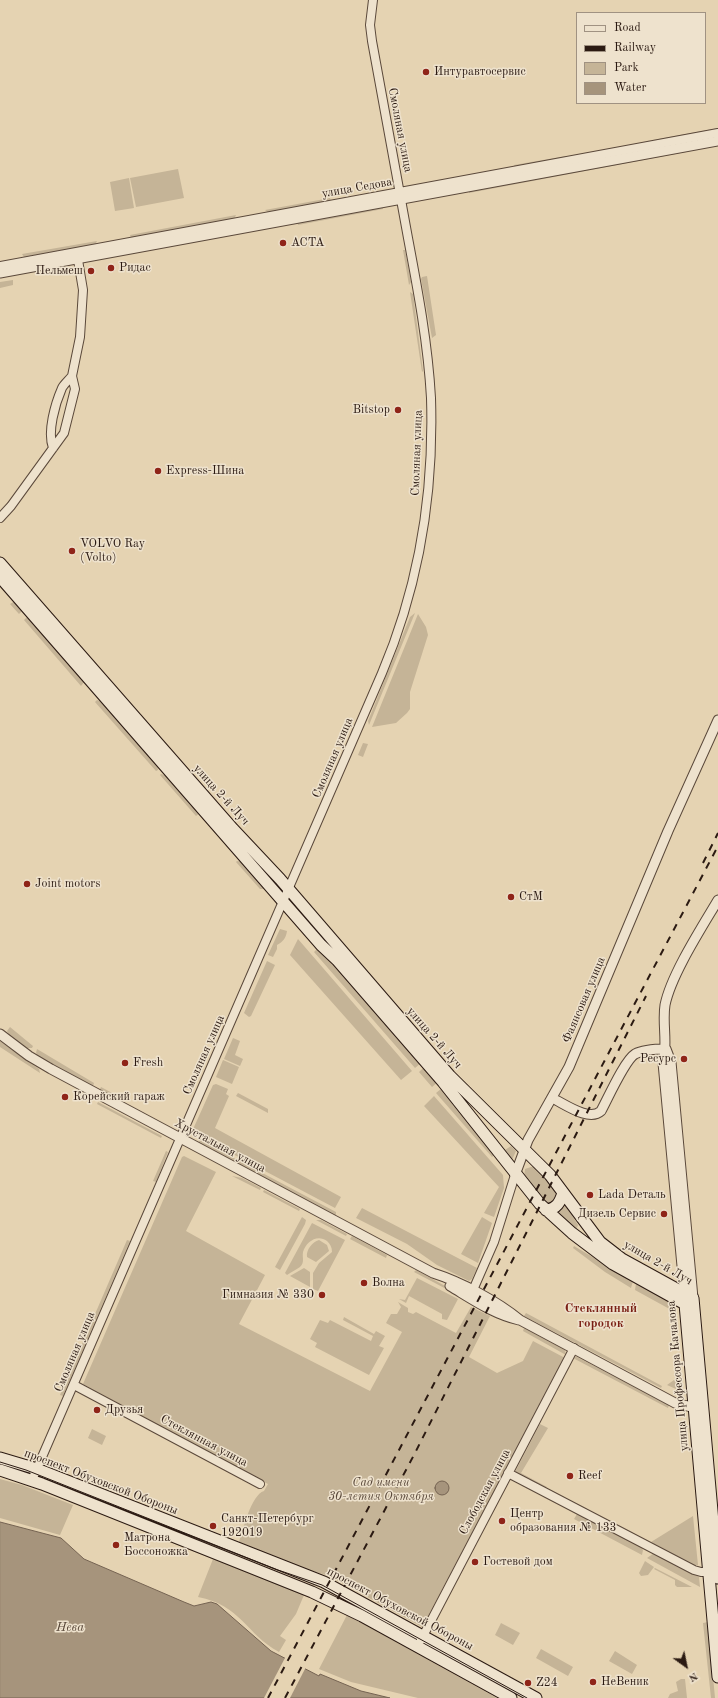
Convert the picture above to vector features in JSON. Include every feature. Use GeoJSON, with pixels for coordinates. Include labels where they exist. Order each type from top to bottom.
{"type":"FeatureCollection","features":[{"type":"Feature","properties":{"kind":"main road","name":"улица 2-й Луч"},"geometry":{"type":"LineString","coordinates":[[0,563],[450,1076],[546,1171],[591,1230],[609,1250],[688,1299]]}},
{"type":"Feature","properties":{"kind":"main road","name":"улица 2-й Луч"},"geometry":{"type":"LineString","coordinates":[[0,577],[443,1082],[515,1175],[546,1210],[572,1233],[613,1264],[688,1299]]}},
{"type":"Feature","properties":{"kind":"main road"},"geometry":{"type":"LineString","coordinates":[[546,1210],[555,1208],[559,1204],[563,1193]]}},
{"type":"Feature","properties":{"kind":"main road","name":"улица Профессора Качалова"},"geometry":{"type":"LineString","coordinates":[[688,1299],[698,1409],[709,1477],[715,1574],[718,1677]]}},
{"type":"Feature","properties":{"kind":"main road","name":"проспект Обуховской Обороны"},"geometry":{"type":"LineString","coordinates":[[0,1458],[37,1469],[324,1582],[536,1698]]}},
{"type":"Feature","properties":{"kind":"main road","name":"проспект Обуховской Обороны"},"geometry":{"type":"LineString","coordinates":[[0,1470],[32,1480],[312,1592],[417,1646],[511,1698]]}},
{"type":"Feature","properties":{"kind":"street","name":"Смоляная улица"},"geometry":{"type":"LineString","coordinates":[[32,1480],[284,902],[395,643],[411,592],[420,546],[429,471],[430,391],[423,323],[372,41],[370,25],[374,0]]}},
{"type":"Feature","properties":{"kind":"street","name":"улица Седова"},"geometry":{"type":"LineString","coordinates":[[0,266],[77,255],[401,195],[718,133]]}},
{"type":"Feature","properties":{"kind":"street","name":"улица Седова"},"geometry":{"type":"LineString","coordinates":[[401,195],[718,140]]}},
{"type":"Feature","properties":{"kind":"street","name":"улица Седова"},"geometry":{"type":"LineString","coordinates":[[0,273],[77,255]]}},
{"type":"Feature","properties":{"kind":"street"},"geometry":{"type":"LineString","coordinates":[[0,518],[11,506],[64,433],[75,389],[72,376],[80,337],[83,290],[77,255]]}},
{"type":"Feature","properties":{"kind":"street"},"geometry":{"type":"LineString","coordinates":[[53,448],[50,438],[51,427],[62,387],[72,376]]}},
{"type":"Feature","properties":{"kind":"street","name":"Фаянсовая улица"},"geometry":{"type":"LineString","coordinates":[[473,1290],[494,1242],[524,1150],[578,1047],[668,831],[718,720]]}},
{"type":"Feature","properties":{"kind":"street","name":"улица Профессора Качалова"},"geometry":{"type":"LineString","coordinates":[[688,1299],[663,1063],[666,1049],[665,1006],[675,978],[718,900]]}},
{"type":"Feature","properties":{"kind":"street","name":"Хрустальная улица"},"geometry":{"type":"LineString","coordinates":[[0,1034],[40,1063],[180,1139],[433,1273],[473,1290],[509,1310],[520,1320],[676,1403],[698,1409]]}},
{"type":"Feature","properties":{"kind":"street"},"geometry":{"type":"LineString","coordinates":[[552,1098],[588,1115],[595,1115],[601,1111],[627,1062],[634,1055],[644,1051],[666,1049]]}},
{"type":"Feature","properties":{"kind":"street","name":"Хрустальная улица"},"geometry":{"type":"LineString","coordinates":[[433,1273],[443,1282],[489,1309],[505,1317],[520,1320]]}},
{"type":"Feature","properties":{"kind":"street","name":"Слободская улица"},"geometry":{"type":"LineString","coordinates":[[417,1646],[574,1348]]}},
{"type":"Feature","properties":{"kind":"street","name":"Стеклянная улица"},"geometry":{"type":"LineString","coordinates":[[74,1385],[260,1484]]}},
{"type":"Feature","properties":{"kind":"street"},"geometry":{"type":"LineString","coordinates":[[508,1473],[694,1570],[715,1574]]}},
{"type":"Feature","properties":{"kind":"green space"},"geometry":{"type":"Polygon","coordinates":[[[718,128],[718,130],[642,142],[718,128]]]}},
{"type":"Feature","properties":{"kind":"green space"},"geometry":{"type":"Polygon","coordinates":[[[686,150],[686,152],[469,193],[469,190],[686,150]]]}},
{"type":"Feature","properties":{"kind":"green space"},"geometry":{"type":"Polygon","coordinates":[[[566,156],[566,158],[515,167],[514,165],[566,156]]]}},
{"type":"Feature","properties":{"kind":"green space"},"geometry":{"type":"Polygon","coordinates":[[[178,169],[184,198],[136,207],[130,178],[178,169]]]}},
{"type":"Feature","properties":{"kind":"green space"},"geometry":{"type":"Polygon","coordinates":[[[129,178],[134,208],[115,211],[110,182],[129,178]]]}},
{"type":"Feature","properties":{"kind":"green space"},"geometry":{"type":"Polygon","coordinates":[[[330,198],[331,201],[269,213],[265,210],[330,198]]]}},
{"type":"Feature","properties":{"kind":"green space"},"geometry":{"type":"Polygon","coordinates":[[[383,206],[383,209],[298,225],[297,222],[383,206]]]}},
{"type":"Feature","properties":{"kind":"green space"},"geometry":{"type":"Polygon","coordinates":[[[236,215],[234,219],[131,238],[130,235],[236,215]]]}},
{"type":"Feature","properties":{"kind":"green space"},"geometry":{"type":"Polygon","coordinates":[[[97,241],[95,245],[24,257],[22,254],[97,241]]]}},
{"type":"Feature","properties":{"kind":"green space"},"geometry":{"type":"Polygon","coordinates":[[[403,250],[405,250],[411,282],[409,285],[403,250]]]}},
{"type":"Feature","properties":{"kind":"green space"},"geometry":{"type":"Polygon","coordinates":[[[427,276],[436,335],[432,338],[421,279],[422,277],[427,276]]]}},
{"type":"Feature","properties":{"kind":"green space"},"geometry":{"type":"Polygon","coordinates":[[[13,280],[13,285],[0,288],[0,282],[13,280]]]}},
{"type":"Feature","properties":{"kind":"green space"},"geometry":{"type":"Polygon","coordinates":[[[410,292],[413,294],[422,372],[410,292]]]}},
{"type":"Feature","properties":{"kind":"green space"},"geometry":{"type":"Polygon","coordinates":[[[15,601],[23,610],[19,614],[10,604],[15,601]]]}},
{"type":"Feature","properties":{"kind":"green space"},"geometry":{"type":"Polygon","coordinates":[[[415,613],[369,725],[368,721],[410,617],[415,613]]]}},
{"type":"Feature","properties":{"kind":"green space"},"geometry":{"type":"Polygon","coordinates":[[[418,614],[426,627],[428,635],[410,692],[410,709],[396,723],[372,727],[418,614]]]}},
{"type":"Feature","properties":{"kind":"green space"},"geometry":{"type":"Polygon","coordinates":[[[28,616],[85,681],[81,686],[24,620],[28,616]]]}},
{"type":"Feature","properties":{"kind":"green space"},"geometry":{"type":"Polygon","coordinates":[[[97,700],[103,702],[157,763],[158,770],[156,771],[95,702],[97,700]]]}},
{"type":"Feature","properties":{"kind":"green space"},"geometry":{"type":"Polygon","coordinates":[[[363,743],[368,744],[363,757],[358,755],[363,743]]]}},
{"type":"Feature","properties":{"kind":"green space"},"geometry":{"type":"Polygon","coordinates":[[[160,775],[168,776],[200,813],[196,816],[160,775]]]}},
{"type":"Feature","properties":{"kind":"green space"},"geometry":{"type":"Polygon","coordinates":[[[236,862],[244,862],[268,889],[260,889],[236,862]]]}},
{"type":"Feature","properties":{"kind":"green space"},"geometry":{"type":"Polygon","coordinates":[[[280,929],[287,931],[287,933],[284,940],[277,945],[277,949],[273,957],[268,955],[280,929]]]}},
{"type":"Feature","properties":{"kind":"green space"},"geometry":{"type":"Polygon","coordinates":[[[298,939],[412,1071],[401,1080],[290,955],[298,939]]]}},
{"type":"Feature","properties":{"kind":"green space"},"geometry":{"type":"Polygon","coordinates":[[[317,949],[335,965],[421,1063],[415,1068],[314,952],[317,949]]]}},
{"type":"Feature","properties":{"kind":"green space"},"geometry":{"type":"Polygon","coordinates":[[[267,961],[275,965],[251,1016],[249,1017],[244,1013],[267,961]]]}},
{"type":"Feature","properties":{"kind":"green space"},"geometry":{"type":"Polygon","coordinates":[[[10,1027],[33,1046],[32,1048],[27,1048],[8,1033],[7,1031],[10,1027]]]}},
{"type":"Feature","properties":{"kind":"green space"},"geometry":{"type":"Polygon","coordinates":[[[233,1038],[240,1041],[235,1055],[243,1059],[240,1066],[224,1059],[233,1038]]]}},
{"type":"Feature","properties":{"kind":"green space"},"geometry":{"type":"Polygon","coordinates":[[[0,1041],[39,1069],[40,1073],[0,1047],[0,1041]]]}},
{"type":"Feature","properties":{"kind":"green space"},"geometry":{"type":"Polygon","coordinates":[[[37,1049],[94,1083],[93,1086],[38,1056],[36,1053],[37,1049]]]}},
{"type":"Feature","properties":{"kind":"green space"},"geometry":{"type":"Polygon","coordinates":[[[223,1060],[239,1067],[232,1084],[216,1077],[223,1060]]]}},
{"type":"Feature","properties":{"kind":"green space"},"geometry":{"type":"Polygon","coordinates":[[[424,1067],[438,1082],[432,1087],[419,1072],[424,1067]]]}},
{"type":"Feature","properties":{"kind":"green space"},"geometry":{"type":"Polygon","coordinates":[[[216,1084],[228,1089],[226,1094],[229,1096],[215,1128],[341,1197],[335,1208],[193,1133],[194,1127],[213,1085],[216,1084]]]}},
{"type":"Feature","properties":{"kind":"green space"},"geometry":{"type":"Polygon","coordinates":[[[101,1087],[127,1101],[121,1101],[100,1089],[101,1087]]]}},
{"type":"Feature","properties":{"kind":"green space"},"geometry":{"type":"Polygon","coordinates":[[[442,1088],[495,1154],[492,1157],[436,1093],[442,1088]]]}},
{"type":"Feature","properties":{"kind":"green space"},"geometry":{"type":"Polygon","coordinates":[[[238,1093],[268,1109],[268,1113],[236,1096],[238,1093]]]}},
{"type":"Feature","properties":{"kind":"green space"},"geometry":{"type":"Polygon","coordinates":[[[434,1096],[503,1175],[504,1188],[494,1217],[484,1213],[499,1187],[424,1106],[434,1096]]]}},
{"type":"Feature","properties":{"kind":"green space"},"geometry":{"type":"Polygon","coordinates":[[[98,1102],[162,1136],[161,1138],[97,1104],[98,1102]]]}},
{"type":"Feature","properties":{"kind":"green space"},"geometry":{"type":"Polygon","coordinates":[[[200,1140],[336,1212],[336,1216],[198,1142],[200,1140]]]}},
{"type":"Feature","properties":{"kind":"green space"},"geometry":{"type":"Polygon","coordinates":[[[511,1146],[516,1151],[512,1160],[505,1150],[511,1146]]]}},
{"type":"Feature","properties":{"kind":"green space"},"geometry":{"type":"Polygon","coordinates":[[[166,1151],[168,1152],[156,1182],[153,1181],[166,1151]]]}},
{"type":"Feature","properties":{"kind":"green space","name":"Сад имени 30-летия Октября"},"geometry":{"type":"Polygon","coordinates":[[[184,1156],[216,1172],[186,1231],[265,1275],[239,1324],[370,1391],[402,1332],[386,1323],[391,1314],[397,1314],[401,1307],[398,1302],[408,1308],[408,1312],[413,1314],[416,1312],[456,1333],[471,1307],[490,1316],[469,1357],[497,1373],[523,1361],[533,1341],[565,1358],[422,1627],[329,1576],[309,1570],[239,1542],[251,1506],[268,1484],[83,1384],[182,1157],[184,1156]]]}},
{"type":"Feature","properties":{"kind":"green space"},"geometry":{"type":"Polygon","coordinates":[[[534,1166],[540,1170],[557,1194],[556,1199],[550,1204],[546,1203],[524,1178],[525,1169],[534,1166]]]}},
{"type":"Feature","properties":{"kind":"green space"},"geometry":{"type":"Polygon","coordinates":[[[232,1176],[242,1178],[261,1188],[260,1190],[232,1176]]]}},
{"type":"Feature","properties":{"kind":"green space"},"geometry":{"type":"Polygon","coordinates":[[[264,1190],[300,1209],[299,1211],[263,1192],[264,1190]]]}},
{"type":"Feature","properties":{"kind":"green space"},"geometry":{"type":"Polygon","coordinates":[[[564,1203],[578,1225],[577,1228],[575,1228],[556,1212],[564,1203]]]}},
{"type":"Feature","properties":{"kind":"green space"},"geometry":{"type":"Polygon","coordinates":[[[362,1208],[477,1268],[472,1279],[469,1281],[437,1265],[407,1244],[356,1218],[362,1208]]]}},
{"type":"Feature","properties":{"kind":"green space"},"geometry":{"type":"Polygon","coordinates":[[[302,1217],[306,1220],[305,1224],[280,1270],[275,1267],[302,1217]]]}},
{"type":"Feature","properties":{"kind":"green space"},"geometry":{"type":"Polygon","coordinates":[[[482,1217],[492,1223],[478,1263],[461,1254],[482,1217]]]}},
{"type":"Feature","properties":{"kind":"green space"},"geometry":{"type":"Polygon","coordinates":[[[316,1220],[321,1220],[347,1234],[346,1236],[316,1220]]]}},
{"type":"Feature","properties":{"kind":"green space"},"geometry":{"type":"Polygon","coordinates":[[[312,1223],[345,1240],[318,1291],[313,1289],[313,1273],[319,1263],[332,1252],[331,1246],[327,1241],[319,1238],[309,1242],[304,1248],[302,1265],[287,1275],[285,1273],[312,1223]]]}},
{"type":"Feature","properties":{"kind":"green space"},"geometry":{"type":"Polygon","coordinates":[[[352,1236],[387,1255],[386,1258],[350,1239],[352,1236]]]}},
{"type":"Feature","properties":{"kind":"green space"},"geometry":{"type":"Polygon","coordinates":[[[127,1240],[130,1241],[63,1396],[60,1395],[127,1240]]]}},
{"type":"Feature","properties":{"kind":"green space"},"geometry":{"type":"Polygon","coordinates":[[[319,1240],[327,1245],[329,1251],[316,1262],[307,1257],[307,1252],[314,1243],[319,1240]]]}},
{"type":"Feature","properties":{"kind":"green space"},"geometry":{"type":"Polygon","coordinates":[[[574,1246],[633,1281],[631,1288],[605,1272],[573,1248],[574,1246]]]}},
{"type":"Feature","properties":{"kind":"green space"},"geometry":{"type":"Polygon","coordinates":[[[304,1268],[310,1272],[310,1287],[290,1276],[304,1268]]]}},
{"type":"Feature","properties":{"kind":"green space"},"geometry":{"type":"Polygon","coordinates":[[[416,1270],[447,1287],[452,1292],[414,1272],[416,1270]]]}},
{"type":"Feature","properties":{"kind":"green space"},"geometry":{"type":"Polygon","coordinates":[[[417,1278],[458,1299],[447,1320],[442,1319],[442,1314],[409,1296],[406,1303],[399,1299],[405,1300],[417,1278]]]}},
{"type":"Feature","properties":{"kind":"green space"},"geometry":{"type":"Polygon","coordinates":[[[636,1283],[676,1305],[675,1312],[635,1290],[636,1283]]]}},
{"type":"Feature","properties":{"kind":"green space"},"geometry":{"type":"Polygon","coordinates":[[[526,1313],[662,1386],[661,1388],[524,1316],[526,1313]]]}},
{"type":"Feature","properties":{"kind":"green space"},"geometry":{"type":"Polygon","coordinates":[[[344,1317],[374,1334],[376,1331],[385,1336],[379,1346],[384,1348],[369,1375],[315,1347],[317,1343],[310,1339],[320,1320],[328,1323],[330,1320],[371,1341],[373,1336],[343,1320],[344,1317]]]}},
{"type":"Feature","properties":{"kind":"green space"},"geometry":{"type":"Polygon","coordinates":[[[524,1328],[565,1350],[566,1355],[523,1331],[524,1328]]]}},
{"type":"Feature","properties":{"kind":"green space"},"geometry":{"type":"Polygon","coordinates":[[[575,1356],[669,1405],[668,1408],[571,1357],[575,1356]]]}},
{"type":"Feature","properties":{"kind":"green space"},"geometry":{"type":"Polygon","coordinates":[[[681,1375],[681,1385],[679,1389],[667,1385],[681,1375]]]}},
{"type":"Feature","properties":{"kind":"green space"},"geometry":{"type":"Polygon","coordinates":[[[540,1424],[548,1428],[521,1473],[547,1487],[545,1488],[515,1472],[540,1424]]]}},
{"type":"Feature","properties":{"kind":"green space"},"geometry":{"type":"Polygon","coordinates":[[[92,1429],[106,1436],[102,1445],[88,1438],[92,1429]]]}},
{"type":"Feature","properties":{"kind":"green space"},"geometry":{"type":"Polygon","coordinates":[[[0,1479],[22,1485],[73,1505],[60,1535],[0,1518],[0,1479]]]}},
{"type":"Feature","properties":{"kind":"green space"},"geometry":{"type":"Polygon","coordinates":[[[577,1514],[641,1547],[643,1550],[642,1555],[574,1519],[577,1514]]]}},
{"type":"Feature","properties":{"kind":"green space"},"geometry":{"type":"Polygon","coordinates":[[[693,1516],[698,1565],[691,1565],[651,1542],[693,1516]]]}},
{"type":"Feature","properties":{"kind":"green space"},"geometry":{"type":"Polygon","coordinates":[[[654,1553],[699,1577],[700,1587],[647,1558],[654,1553]]]}},
{"type":"Feature","properties":{"kind":"green space"},"geometry":{"type":"Polygon","coordinates":[[[213,1559],[304,1595],[296,1614],[280,1636],[286,1640],[279,1652],[258,1637],[234,1613],[224,1606],[198,1597],[213,1559]]]}},
{"type":"Feature","properties":{"kind":"green space"},"geometry":{"type":"Polygon","coordinates":[[[645,1561],[654,1567],[648,1575],[641,1576],[639,1573],[645,1561]]]}},
{"type":"Feature","properties":{"kind":"green space"},"geometry":{"type":"Polygon","coordinates":[[[655,1568],[692,1587],[677,1587],[675,1585],[675,1580],[654,1569],[655,1568]]]}},
{"type":"Feature","properties":{"kind":"green space"},"geometry":{"type":"Polygon","coordinates":[[[347,1615],[497,1698],[418,1698],[351,1682],[319,1669],[347,1615]]]}},
{"type":"Feature","properties":{"kind":"green space"},"geometry":{"type":"Polygon","coordinates":[[[708,1622],[715,1698],[711,1698],[703,1623],[708,1622]]]}},
{"type":"Feature","properties":{"kind":"green space"},"geometry":{"type":"Polygon","coordinates":[[[501,1623],[520,1633],[513,1645],[495,1635],[501,1623]]]}},
{"type":"Feature","properties":{"kind":"green space"},"geometry":{"type":"Polygon","coordinates":[[[541,1649],[573,1667],[568,1676],[536,1658],[541,1649]]]}},
{"type":"Feature","properties":{"kind":"green space"},"geometry":{"type":"Polygon","coordinates":[[[615,1651],[637,1665],[632,1674],[609,1661],[615,1651]]]}},
{"type":"Feature","properties":{"kind":"green space"},"geometry":{"type":"Polygon","coordinates":[[[681,1679],[685,1679],[687,1698],[668,1698],[670,1694],[678,1691],[676,1682],[681,1679]]]}},
{"type":"Feature","properties":{"kind":"water"},"geometry":{"type":"Polygon","coordinates":[[[439,1481],[445,1481],[449,1485],[449,1491],[445,1495],[439,1495],[435,1491],[435,1485],[439,1481]]]}},
{"type":"Feature","properties":{"kind":"water","name":"Нева"},"geometry":{"type":"Polygon","coordinates":[[[0,1522],[61,1538],[84,1559],[194,1606],[211,1602],[217,1604],[271,1651],[319,1676],[320,1674],[361,1691],[390,1698],[0,1698],[0,1522]]]}},
{"type":"Feature","properties":{"kind":"pier"},"geometry":{"type":"Polygon","coordinates":[[[286,1656],[306,1667],[290,1698],[264,1698],[286,1656]]]}},
{"type":"Feature","properties":{"kind":"tram line"},"geometry":{"type":"LineString","coordinates":[[0,1462],[26,1470],[278,1570],[322,1585],[527,1698]]}},
{"type":"Feature","properties":{"kind":"railway"},"geometry":{"type":"LineString","coordinates":[[703,863],[718,833]]}},
{"type":"Feature","properties":{"kind":"railway"},"geometry":{"type":"LineString","coordinates":[[268,1698],[718,846]]}},
{"type":"Feature","properties":{"kind":"railway"},"geometry":{"type":"LineString","coordinates":[[285,1698],[415,1453],[646,996]]}},
{"type":"Feature","properties":{"kind":"place","name":"Интуравтосервис"},"geometry":{"type":"Point","coordinates":[426,72]}},
{"type":"Feature","properties":{"kind":"place","name":"АСТА"},"geometry":{"type":"Point","coordinates":[283,243]}},
{"type":"Feature","properties":{"kind":"place","name":"Ридас"},"geometry":{"type":"Point","coordinates":[111,268]}},
{"type":"Feature","properties":{"kind":"place","name":"Пельмеш"},"geometry":{"type":"Point","coordinates":[91,271]}},
{"type":"Feature","properties":{"kind":"place","name":"Bitstop"},"geometry":{"type":"Point","coordinates":[398,410]}},
{"type":"Feature","properties":{"kind":"place","name":"Express-Шина"},"geometry":{"type":"Point","coordinates":[158,471]}},
{"type":"Feature","properties":{"kind":"place","name":"VOLVO Ray (Volto)"},"geometry":{"type":"Point","coordinates":[72,551]}},
{"type":"Feature","properties":{"kind":"place","name":"Joint motors"},"geometry":{"type":"Point","coordinates":[27,884]}},
{"type":"Feature","properties":{"kind":"place","name":"СтМ"},"geometry":{"type":"Point","coordinates":[511,897]}},
{"type":"Feature","properties":{"kind":"place","name":"Ресурс"},"geometry":{"type":"Point","coordinates":[684,1059]}},
{"type":"Feature","properties":{"kind":"place","name":"Fresh"},"geometry":{"type":"Point","coordinates":[125,1063]}},
{"type":"Feature","properties":{"kind":"place","name":"Корейский гараж"},"geometry":{"type":"Point","coordinates":[65,1097]}},
{"type":"Feature","properties":{"kind":"place","name":"Lada Dеталь"},"geometry":{"type":"Point","coordinates":[590,1195]}},
{"type":"Feature","properties":{"kind":"place","name":"Дизель Сервис"},"geometry":{"type":"Point","coordinates":[664,1214]}},
{"type":"Feature","properties":{"kind":"place","name":"Волна"},"geometry":{"type":"Point","coordinates":[364,1283]}},
{"type":"Feature","properties":{"kind":"place","name":"Гимназия № 330"},"geometry":{"type":"Point","coordinates":[322,1295]}},
{"type":"Feature","properties":{"kind":"place","name":"Друзья"},"geometry":{"type":"Point","coordinates":[97,1410]}},
{"type":"Feature","properties":{"kind":"place","name":"Reef"},"geometry":{"type":"Point","coordinates":[570,1476]}},
{"type":"Feature","properties":{"kind":"place","name":"Центр образования № 133"},"geometry":{"type":"Point","coordinates":[502,1521]}},
{"type":"Feature","properties":{"kind":"place","name":"Санкт-Петербург 192019"},"geometry":{"type":"Point","coordinates":[213,1526]}},
{"type":"Feature","properties":{"kind":"place","name":"Матрона Боссоножка"},"geometry":{"type":"Point","coordinates":[116,1545]}},
{"type":"Feature","properties":{"kind":"place","name":"Гостевой дом"},"geometry":{"type":"Point","coordinates":[475,1562]}},
{"type":"Feature","properties":{"kind":"place","name":"НеВеник"},"geometry":{"type":"Point","coordinates":[593,1682]}},
{"type":"Feature","properties":{"kind":"place","name":"Z24"},"geometry":{"type":"Point","coordinates":[528,1683]}},
{"type":"Feature","properties":{"kind":"district","name":"Стеклянный городок"},"geometry":{"type":"Point","coordinates":[601,1316]}}]}
